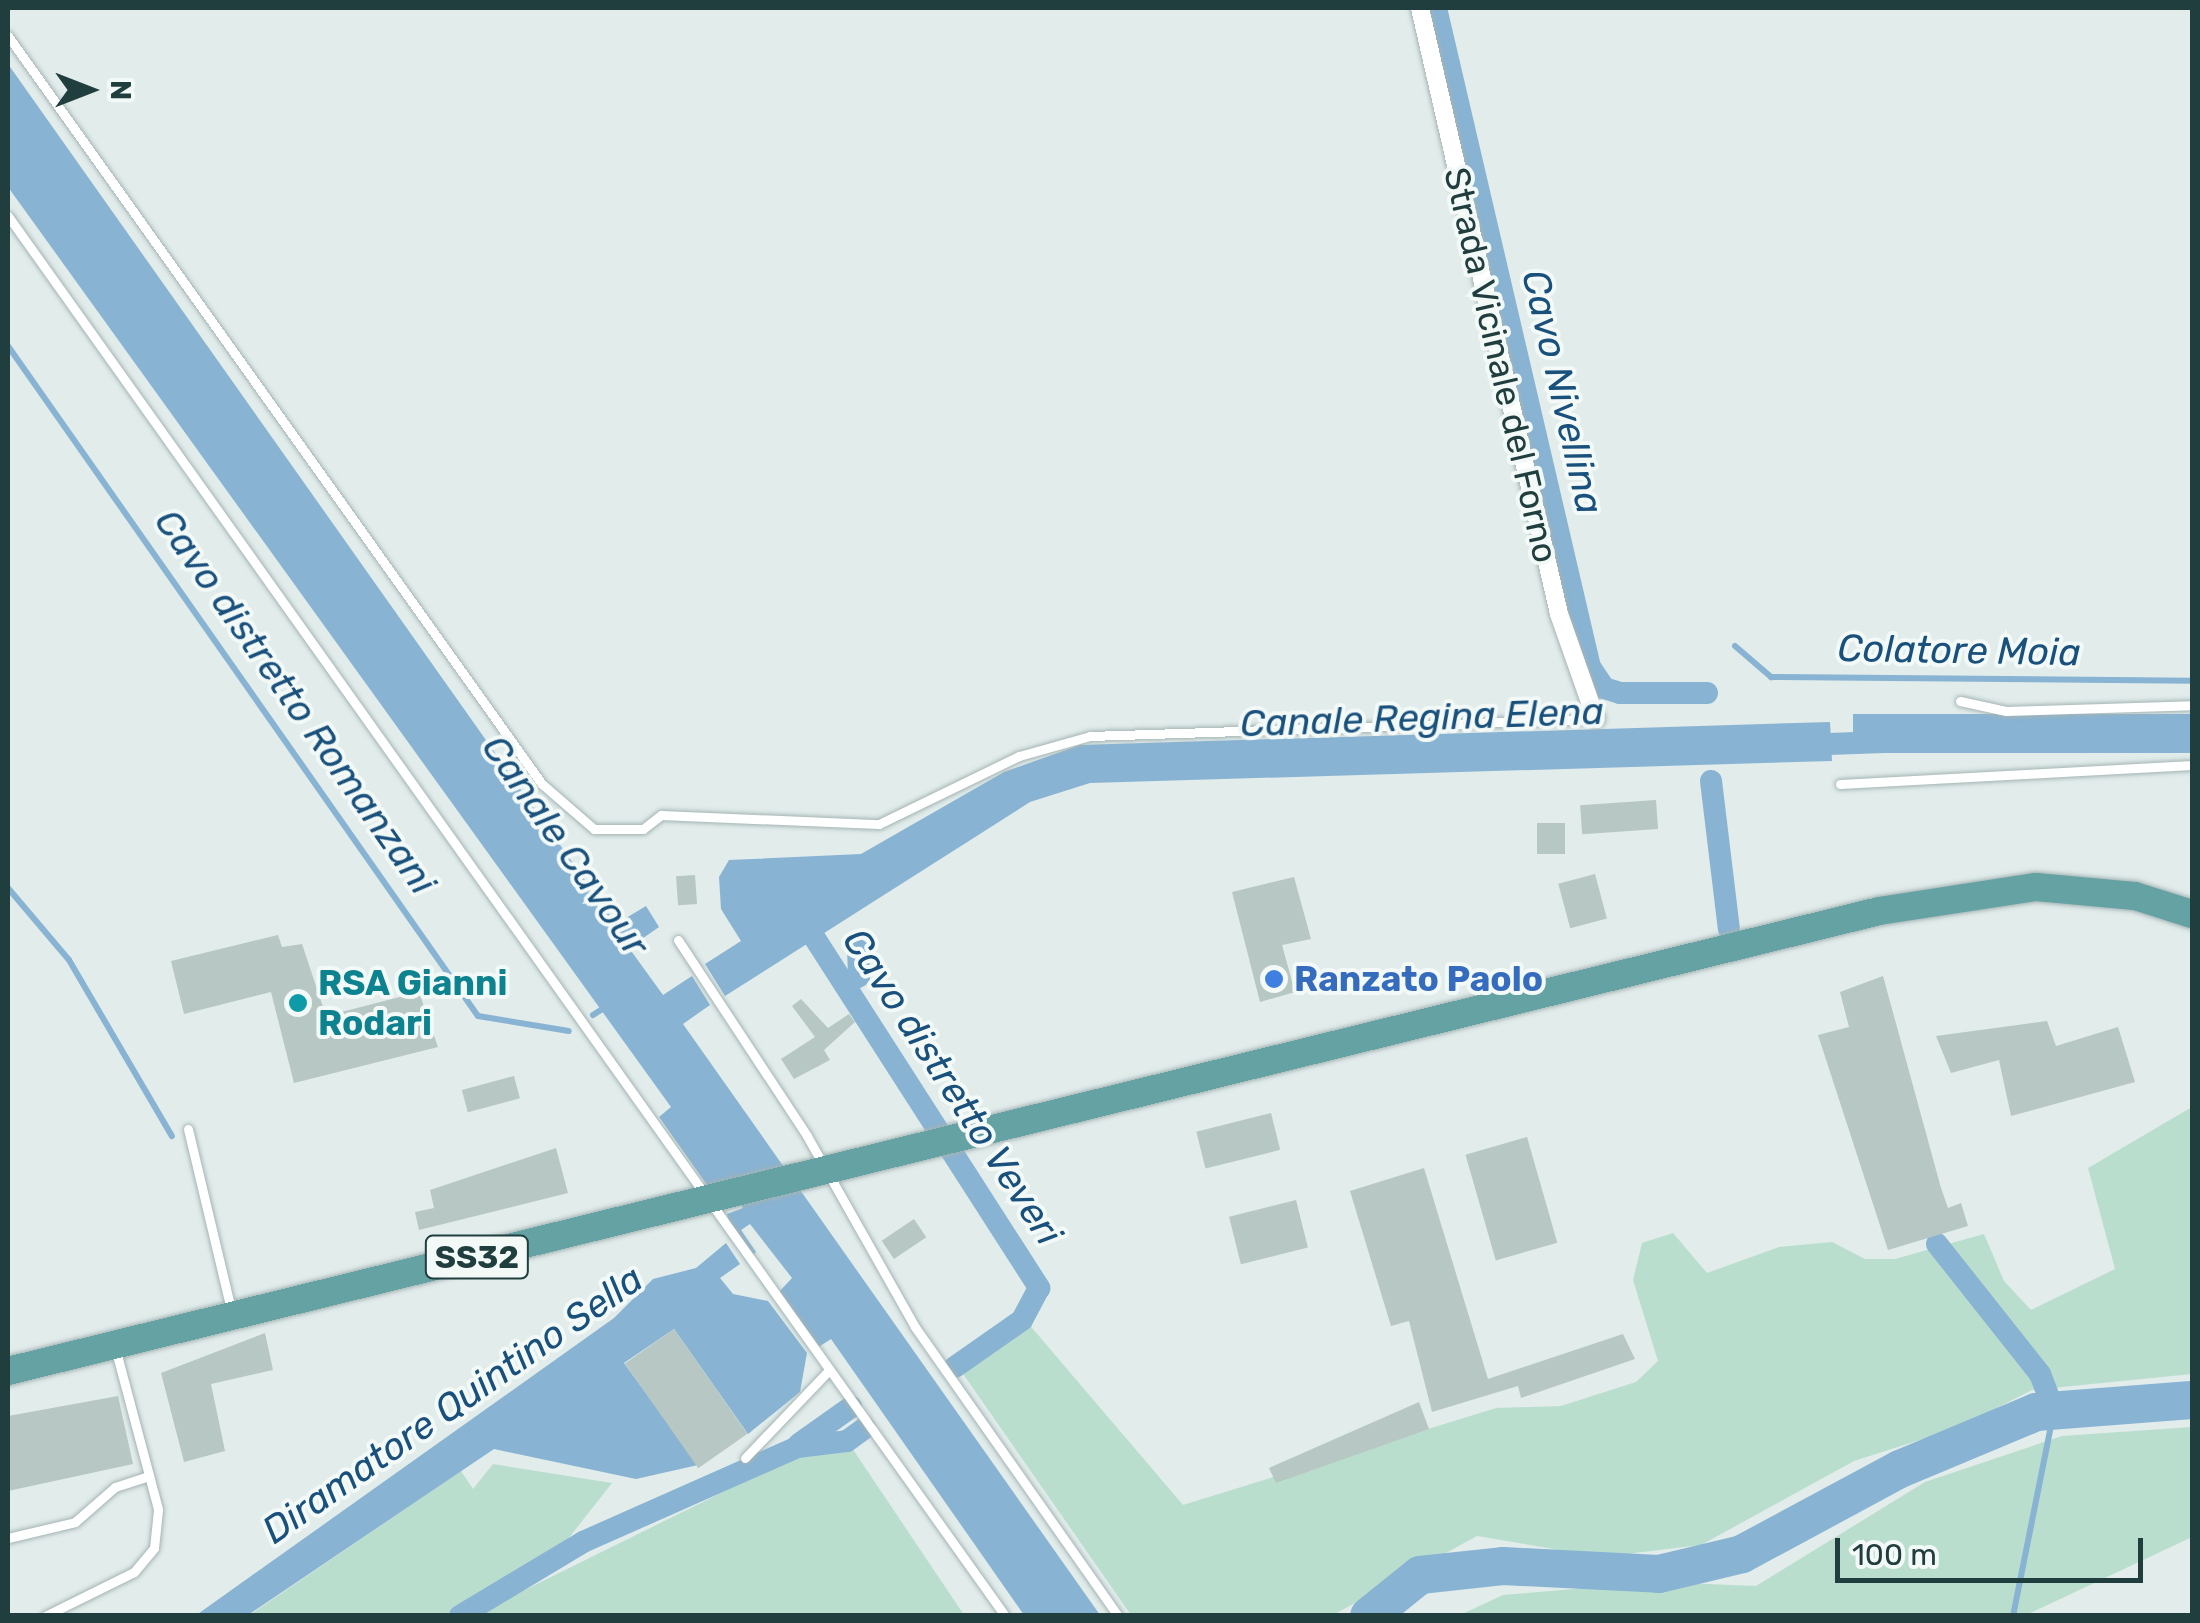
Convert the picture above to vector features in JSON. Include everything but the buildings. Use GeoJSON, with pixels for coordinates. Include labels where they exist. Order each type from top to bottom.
{"type":"FeatureCollection","features":[{"type":"Feature","properties":{"kind":"main road","name":"SS32"},"geometry":{"type":"LineString","coordinates":[[8,1371],[1954,896],[2066,888],[2192,914]]}},
{"type":"Feature","properties":{"kind":"street","name":"Strada Vicinale del Forno"},"geometry":{"type":"LineString","coordinates":[[1420,8],[1559,614],[1596,719]]}},
{"type":"Feature","properties":{"kind":"lane"},"geometry":{"type":"LineString","coordinates":[[8,36],[542,784],[594,829],[643,830],[662,815],[879,824],[1019,756],[1090,736],[1596,719]]}},
{"type":"Feature","properties":{"kind":"lane"},"geometry":{"type":"LineString","coordinates":[[8,216],[1005,1616]]}},
{"type":"Feature","properties":{"kind":"lane"},"geometry":{"type":"LineString","coordinates":[[1960,701],[2006,710],[2192,705]]}},
{"type":"Feature","properties":{"kind":"lane"},"geometry":{"type":"LineString","coordinates":[[1840,784],[2192,765]]}},
{"type":"Feature","properties":{"kind":"lane"},"geometry":{"type":"LineString","coordinates":[[678,940],[808,1136],[812,1176],[1118,1616]]}},
{"type":"Feature","properties":{"kind":"lane"},"geometry":{"type":"LineString","coordinates":[[188,1129],[232,1316]]}},
{"type":"Feature","properties":{"kind":"lane"},"geometry":{"type":"LineString","coordinates":[[46,1616],[134,1572],[154,1548],[149,1476],[115,1344]]}},
{"type":"Feature","properties":{"kind":"lane"},"geometry":{"type":"LineString","coordinates":[[745,1458],[829,1370]]}},
{"type":"Feature","properties":{"kind":"lane"},"geometry":{"type":"LineString","coordinates":[[8,1538],[75,1522],[115,1487],[149,1476]]}},
{"type":"Feature","properties":{"kind":"green space"},"geometry":{"type":"Polygon","coordinates":[[[2192,1107],[2192,1374],[2032,1390],[1957,1428],[1854,1461],[1701,1545],[1601,1557],[1477,1536],[1333,1615],[1131,1615],[961,1371],[1027,1322],[1183,1505],[1496,1408],[1561,1406],[1636,1382],[1658,1361],[1633,1280],[1642,1243],[1673,1233],[1707,1273],[1779,1247],[1832,1242],[1865,1259],[1895,1259],[1984,1234],[2004,1281],[2031,1310],[2115,1269],[2088,1168],[2192,1107]]]}},
{"type":"Feature","properties":{"kind":"green space"},"geometry":{"type":"Polygon","coordinates":[[[2192,1427],[2192,1537],[2026,1615],[1460,1615],[1503,1595],[1657,1582],[1756,1586],[1925,1482],[2062,1436],[2192,1427]]]}},
{"type":"Feature","properties":{"kind":"green space"},"geometry":{"type":"Polygon","coordinates":[[[852,1448],[964,1615],[474,1615],[800,1454],[852,1448]]]}},
{"type":"Feature","properties":{"kind":"green space"},"geometry":{"type":"Polygon","coordinates":[[[493,1464],[612,1483],[568,1539],[445,1615],[248,1616],[461,1471],[473,1489],[493,1464]]]}},
{"type":"Feature","properties":{"kind":"water"},"geometry":{"type":"Polygon","coordinates":[[[8,64],[616,924],[646,906],[659,927],[629,948],[663,995],[692,976],[710,1005],[683,1024],[1100,1615],[1024,1615],[831,1339],[817,1348],[778,1293],[792,1278],[750,1224],[741,1230],[756,1252],[750,1257],[732,1232],[727,1214],[743,1208],[725,1181],[707,1185],[659,1117],[671,1107],[8,187],[8,64]]]}},
{"type":"Feature","properties":{"kind":"water"},"geometry":{"type":"Polygon","coordinates":[[[1853,714],[2192,714],[2192,753],[1853,753],[1853,714]]]}},
{"type":"Feature","properties":{"kind":"water"},"geometry":{"type":"Polygon","coordinates":[[[1830,722],[1832,761],[1090,783],[1030,802],[725,996],[705,964],[741,941],[721,909],[719,877],[729,860],[861,854],[1004,772],[1080,745],[1830,722]]]}},
{"type":"Feature","properties":{"kind":"water"},"geometry":{"type":"Polygon","coordinates":[[[726,1243],[740,1264],[720,1278],[733,1294],[768,1301],[807,1353],[800,1392],[748,1434],[674,1329],[624,1363],[698,1465],[636,1479],[494,1449],[248,1615],[195,1616],[614,1318],[653,1279],[696,1268],[726,1243]]]}},
{"type":"Feature","properties":{"kind":"waterway","name":"Cavo Nivellina"},"geometry":{"type":"LineString","coordinates":[[1436,8],[1590,667],[1604,688],[1620,693],[1707,693]]}},
{"type":"Feature","properties":{"kind":"waterway","name":"Cavo distretto Romanzani"},"geometry":{"type":"LineString","coordinates":[[8,346],[478,1016],[569,1031]]}},
{"type":"Feature","properties":{"kind":"waterway","name":"Colatore Moia"},"geometry":{"type":"LineString","coordinates":[[1735,646],[1771,677],[2192,681]]}},
{"type":"Feature","properties":{"kind":"waterway","name":"Canale Regina Elena"},"geometry":{"type":"LineString","coordinates":[[1801,745],[1884,742]]}},
{"type":"Feature","properties":{"kind":"waterway"},"geometry":{"type":"LineString","coordinates":[[1711,781],[1729,929]]}},
{"type":"Feature","properties":{"kind":"waterway","name":"Cavo distretto Romanzani"},"geometry":{"type":"LineString","coordinates":[[8,888],[69,960],[172,1136]]}},
{"type":"Feature","properties":{"kind":"waterway","name":"Cavo distretto Veveri"},"geometry":{"type":"LineString","coordinates":[[805,923],[1039,1288],[1022,1320],[955,1367]]}},
{"type":"Feature","properties":{"kind":"waterway","name":"Cavo Nivellina"},"geometry":{"type":"LineString","coordinates":[[845,985],[859,976],[858,950]]}},
{"type":"Feature","properties":{"kind":"waterway","name":"Cavo distretto Romanzani"},"geometry":{"type":"LineString","coordinates":[[593,1015],[607,1006]]}},
{"type":"Feature","properties":{"kind":"waterway"},"geometry":{"type":"LineString","coordinates":[[1937,1244],[2040,1374],[2054,1411]]}},
{"type":"Feature","properties":{"kind":"waterway"},"geometry":{"type":"LineString","coordinates":[[1369,1616],[1420,1575],[1503,1566],[1659,1574],[1742,1554],[1900,1469],[2036,1412],[2192,1400]]}},
{"type":"Feature","properties":{"kind":"waterway"},"geometry":{"type":"LineString","coordinates":[[799,1444],[851,1407]]}},
{"type":"Feature","properties":{"kind":"waterway"},"geometry":{"type":"LineString","coordinates":[[2013,1616],[2054,1411]]}},
{"type":"Feature","properties":{"kind":"waterway","name":"Cavo distretto Veveri"},"geometry":{"type":"LineString","coordinates":[[460,1616],[583,1542],[797,1447],[847,1441],[865,1428]]}},
{"type":"Feature","properties":{"kind":"place","name":"Ranzato Paolo"},"geometry":{"type":"Point","coordinates":[1274,979]}},
{"type":"Feature","properties":{"kind":"place","name":"RSA Gianni Rodari"},"geometry":{"type":"Point","coordinates":[298,1003]}},
{"type":"Feature","properties":{"kind":"water label","name":"Canale Cavour"},"geometry":{"type":"Point","coordinates":[565,846]}},
{"type":"Feature","properties":{"kind":"water label","name":"Diramatore Quintino Sella"},"geometry":{"type":"Point","coordinates":[453,1405]}}]}
